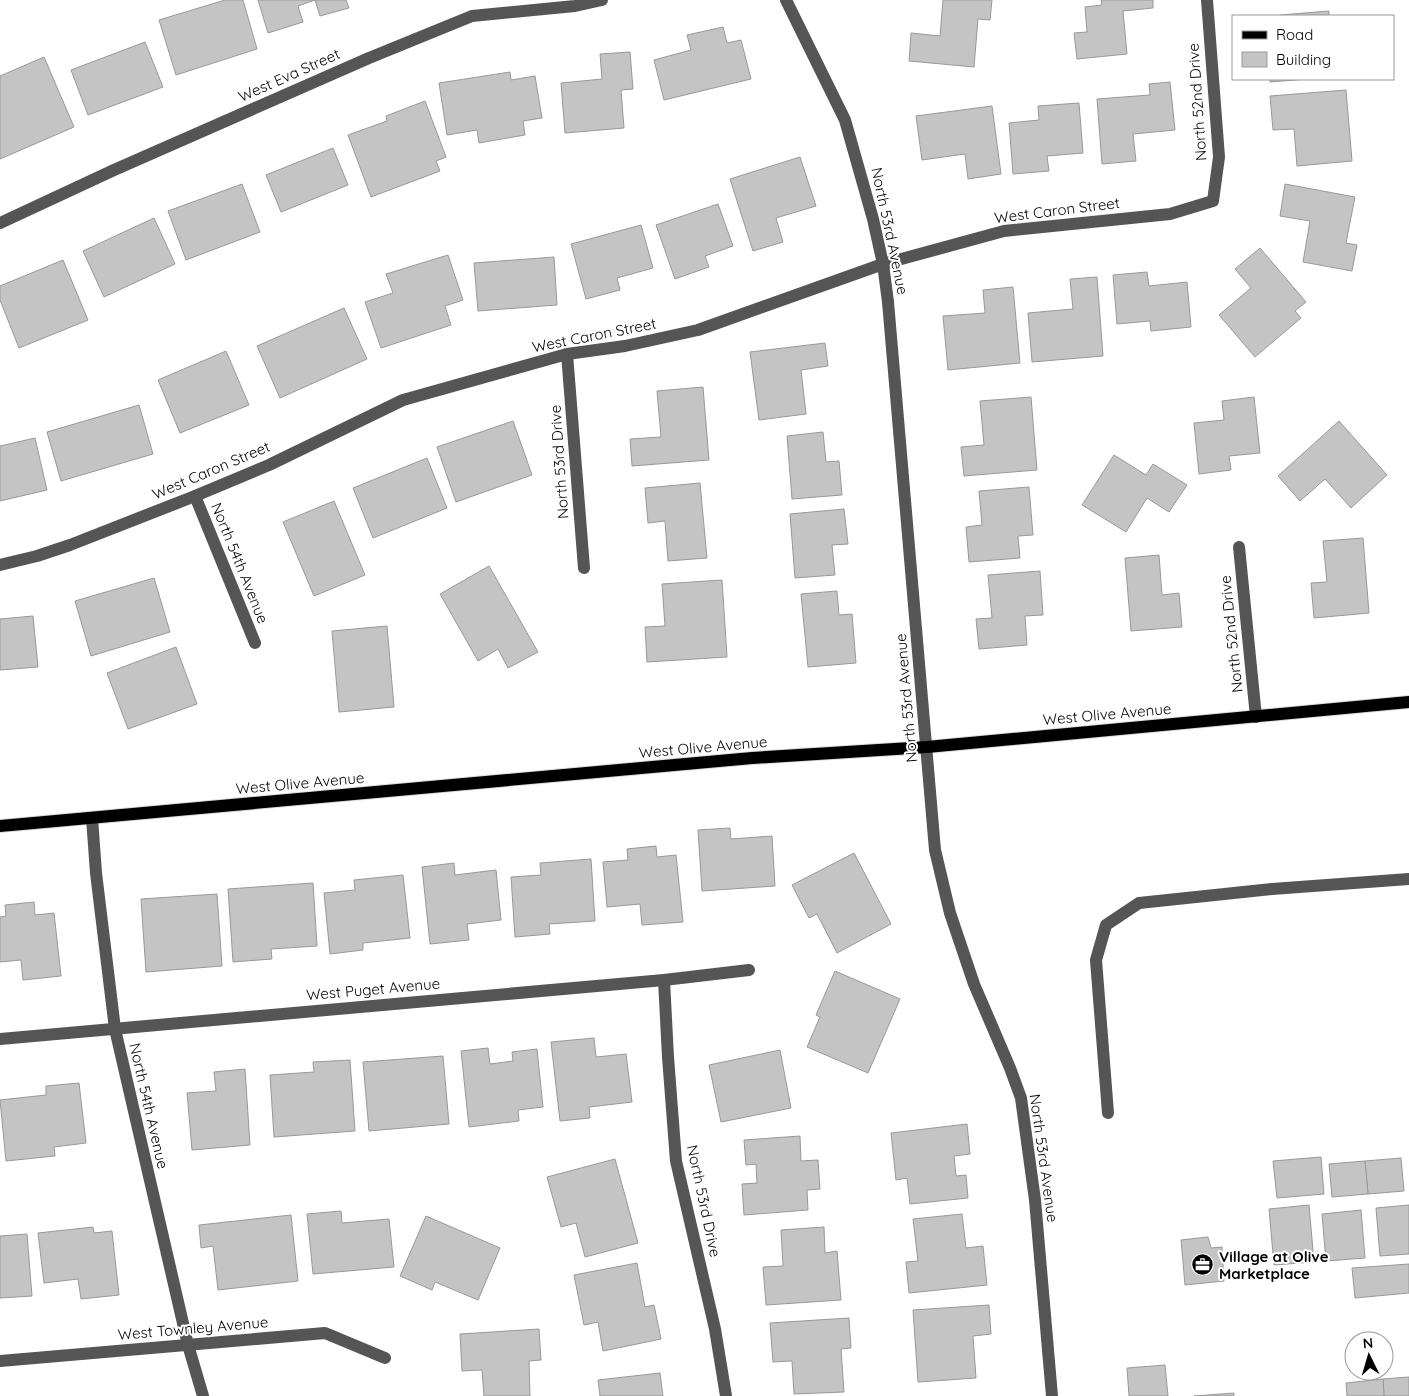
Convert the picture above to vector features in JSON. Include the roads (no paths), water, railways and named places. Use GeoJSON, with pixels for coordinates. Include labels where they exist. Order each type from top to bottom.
{"type":"FeatureCollection","features":[{"type":"Feature","properties":{"kind":"main road","name":"West Olive Avenue"},"geometry":{"type":"LineString","coordinates":[[0,826],[752,758],[927,747],[1409,702]]}},
{"type":"Feature","properties":{"kind":"street","name":"West Eva Street"},"geometry":{"type":"LineString","coordinates":[[0,222],[369,58],[472,16],[575,6],[602,0]]}},
{"type":"Feature","properties":{"kind":"street","name":"North 52nd Drive"},"geometry":{"type":"LineString","coordinates":[[1206,0],[1219,157],[1213,201]]}},
{"type":"Feature","properties":{"kind":"street","name":"North 53rd Avenue"},"geometry":{"type":"LineString","coordinates":[[788,1],[846,120],[861,172],[883,264],[888,302],[935,850],[950,913],[974,984],[1021,1098],[1035,1200],[1052,1396]]}},
{"type":"Feature","properties":{"kind":"street","name":"West Caron Street"},"geometry":{"type":"LineString","coordinates":[[0,565],[37,556],[70,545],[195,496],[268,465],[403,400],[567,354],[625,346],[698,330],[883,264],[1004,231],[1170,214],[1213,201]]}},
{"type":"Feature","properties":{"kind":"street","name":"North 53rd Drive"},"geometry":{"type":"LineString","coordinates":[[567,354],[584,568]]}},
{"type":"Feature","properties":{"kind":"street","name":"North 54th Avenue"},"geometry":{"type":"LineString","coordinates":[[195,496],[255,643]]}},
{"type":"Feature","properties":{"kind":"street","name":"North 52nd Drive"},"geometry":{"type":"LineString","coordinates":[[1239,548],[1256,717]]}},
{"type":"Feature","properties":{"kind":"street","name":"North 54th Avenue"},"geometry":{"type":"LineString","coordinates":[[92,818],[96,873],[115,1029],[188,1345],[204,1396]]}},
{"type":"Feature","properties":{"kind":"street"},"geometry":{"type":"LineString","coordinates":[[1108,1113],[1096,960],[1106,925],[1139,903],[1409,879]]}},
{"type":"Feature","properties":{"kind":"street","name":"West Puget Avenue"},"geometry":{"type":"LineString","coordinates":[[0,1039],[664,980],[749,970]]}},
{"type":"Feature","properties":{"kind":"street","name":"North 53rd Drive"},"geometry":{"type":"LineString","coordinates":[[664,980],[676,1161],[715,1329],[726,1396]]}},
{"type":"Feature","properties":{"kind":"street","name":"West Townley Avenue"},"geometry":{"type":"LineString","coordinates":[[0,1362],[325,1333],[385,1358]]}},
{"type":"Feature","properties":{"kind":"place","name":"Village at Olive Marketplace"},"geometry":{"type":"Point","coordinates":[1203,1265]}}]}
